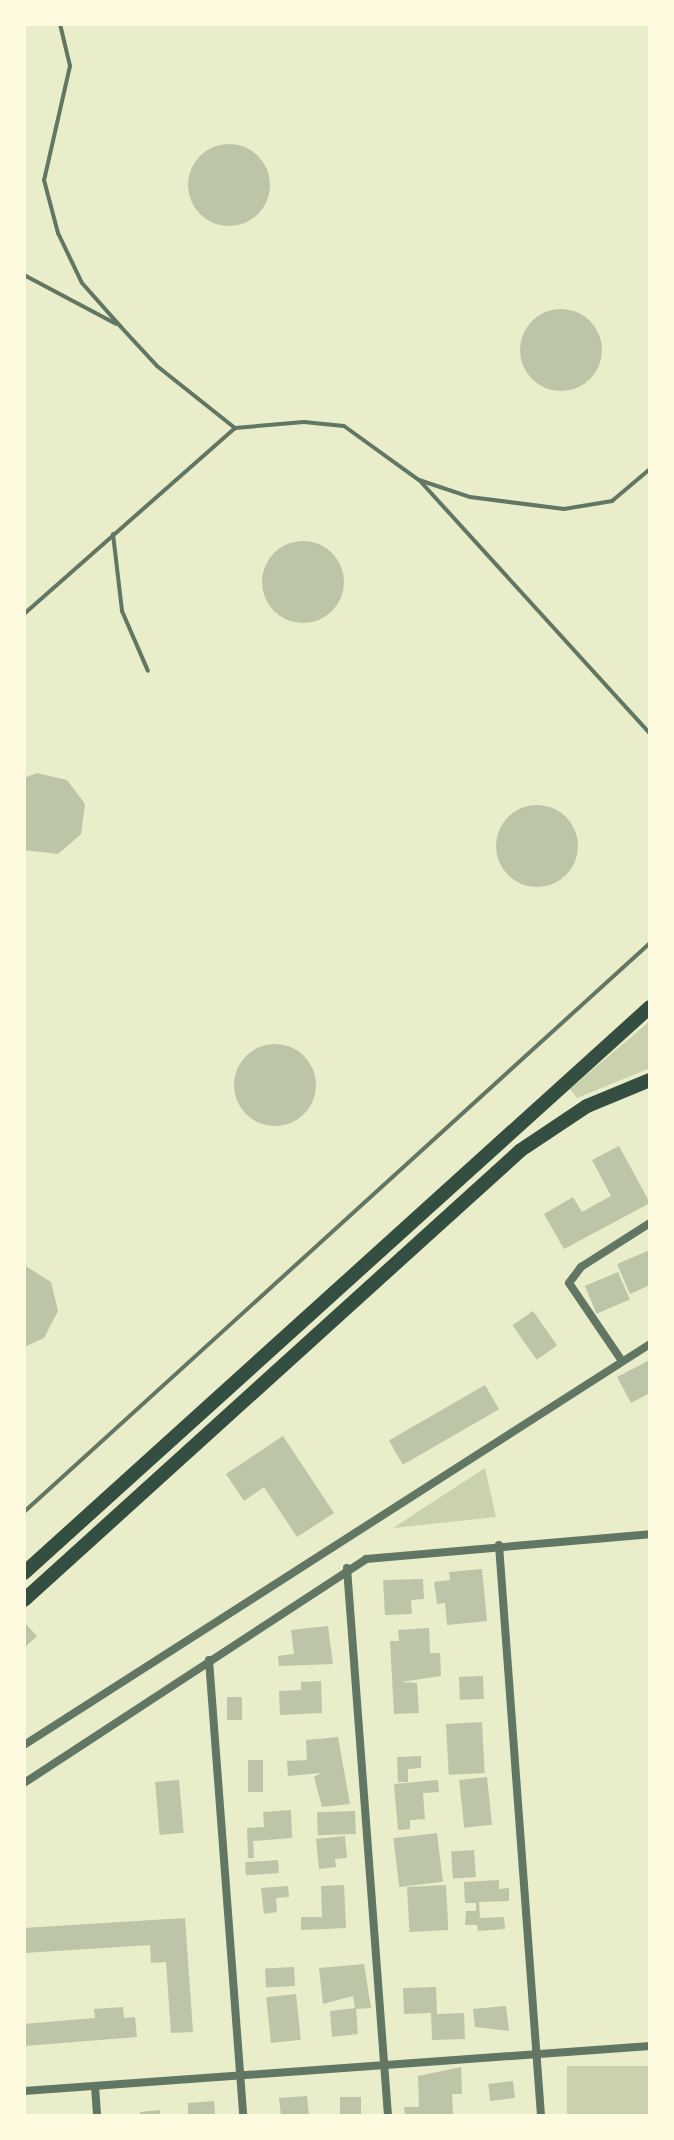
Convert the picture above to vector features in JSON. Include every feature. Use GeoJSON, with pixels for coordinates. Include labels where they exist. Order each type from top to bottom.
{"type":"FeatureCollection","features":[{"type":"Feature","properties":{"kind":"highway"},"geometry":{"type":"LineString","coordinates":[[24,1573],[650,1007]]}},
{"type":"Feature","properties":{"kind":"highway"},"geometry":{"type":"LineString","coordinates":[[24,1600],[521,1150],[587,1106],[650,1080]]}},
{"type":"Feature","properties":{"kind":"street"},"geometry":{"type":"LineString","coordinates":[[622,1361],[569,1283],[581,1267],[650,1223]]}},
{"type":"Feature","properties":{"kind":"street"},"geometry":{"type":"LineString","coordinates":[[24,1745],[650,1344]]}},
{"type":"Feature","properties":{"kind":"street"},"geometry":{"type":"LineString","coordinates":[[24,1783],[347,1568],[366,1559],[650,1534]]}},
{"type":"Feature","properties":{"kind":"street"},"geometry":{"type":"LineString","coordinates":[[499,1545],[541,2116]]}},
{"type":"Feature","properties":{"kind":"street"},"geometry":{"type":"LineString","coordinates":[[347,1568],[388,2116]]}},
{"type":"Feature","properties":{"kind":"street"},"geometry":{"type":"LineString","coordinates":[[209,1660],[243,2116]]}},
{"type":"Feature","properties":{"kind":"street"},"geometry":{"type":"LineString","coordinates":[[24,2091],[650,2046]]}},
{"type":"Feature","properties":{"kind":"street"},"geometry":{"type":"LineString","coordinates":[[95,2086],[97,2116]]}},
{"type":"Feature","properties":{"kind":"lane"},"geometry":{"type":"LineString","coordinates":[[60,24],[70,66],[44,180],[58,233],[82,283],[121,327],[157,366],[235,428]]}},
{"type":"Feature","properties":{"kind":"lane"},"geometry":{"type":"LineString","coordinates":[[24,275],[121,327]]}},
{"type":"Feature","properties":{"kind":"lane"},"geometry":{"type":"LineString","coordinates":[[24,614],[235,428],[304,422],[344,426],[419,480],[650,734]]}},
{"type":"Feature","properties":{"kind":"lane"},"geometry":{"type":"LineString","coordinates":[[419,480],[470,497],[564,509],[612,501],[650,469]]}},
{"type":"Feature","properties":{"kind":"lane"},"geometry":{"type":"LineString","coordinates":[[113,534],[122,611],[148,671]]}},
{"type":"Feature","properties":{"kind":"lane"},"geometry":{"type":"LineString","coordinates":[[24,1512],[650,943]]}},
{"type":"Feature","properties":{"kind":"green space"},"geometry":{"type":"Polygon","coordinates":[[[650,1021],[650,1068],[577,1098],[570,1089],[650,1021]]]}},
{"type":"Feature","properties":{"kind":"green space"},"geometry":{"type":"Polygon","coordinates":[[[485,1468],[496,1517],[393,1528],[485,1468]]]}},
{"type":"Feature","properties":{"kind":"green space"},"geometry":{"type":"Polygon","coordinates":[[[567,2066],[650,2066],[650,2116],[567,2116],[567,2066]]]}},
{"type":"Feature","properties":{"kind":"building"},"geometry":{"type":"Polygon","coordinates":[[[221,144],[237,144],[252,151],[263,162],[270,185],[267,201],[258,214],[237,226],[221,226],[206,219],[195,208],[188,193],[188,177],[195,162],[206,151],[221,144]]]}},
{"type":"Feature","properties":{"kind":"building"},"geometry":{"type":"Polygon","coordinates":[[[561,309],[577,312],[590,321],[599,334],[602,350],[599,366],[590,379],[577,388],[561,391],[545,388],[532,379],[523,366],[520,350],[523,334],[532,321],[545,312],[561,309]]]}},
{"type":"Feature","properties":{"kind":"building"},"geometry":{"type":"Polygon","coordinates":[[[295,541],[311,541],[326,548],[337,559],[344,582],[341,598],[332,611],[311,623],[295,623],[280,616],[269,605],[262,590],[262,574],[269,559],[280,548],[295,541]]]}},
{"type":"Feature","properties":{"kind":"building"},"geometry":{"type":"Polygon","coordinates":[[[37,773],[67,780],[85,804],[81,834],[58,854],[24,850],[24,778],[37,773]]]}},
{"type":"Feature","properties":{"kind":"building"},"geometry":{"type":"Polygon","coordinates":[[[529,805],[545,805],[560,812],[571,823],[578,846],[575,862],[566,875],[545,887],[529,887],[514,880],[503,869],[496,854],[496,838],[503,823],[514,812],[529,805]]]}},
{"type":"Feature","properties":{"kind":"building"},"geometry":{"type":"Polygon","coordinates":[[[275,1044],[291,1047],[304,1056],[313,1069],[316,1085],[313,1101],[304,1114],[291,1123],[275,1126],[259,1123],[246,1114],[237,1101],[234,1085],[237,1069],[246,1056],[259,1047],[275,1044]]]}},
{"type":"Feature","properties":{"kind":"building"},"geometry":{"type":"Polygon","coordinates":[[[619,1146],[650,1203],[564,1249],[544,1214],[573,1197],[582,1212],[611,1196],[592,1160],[619,1146]]]}},
{"type":"Feature","properties":{"kind":"building"},"geometry":{"type":"Polygon","coordinates":[[[650,1250],[650,1285],[630,1294],[617,1264],[650,1250]]]}},
{"type":"Feature","properties":{"kind":"building"},"geometry":{"type":"Polygon","coordinates":[[[24,1265],[51,1282],[58,1311],[44,1338],[24,1347],[24,1265]]]}},
{"type":"Feature","properties":{"kind":"building"},"geometry":{"type":"Polygon","coordinates":[[[618,1272],[630,1300],[597,1314],[585,1286],[618,1272]]]}},
{"type":"Feature","properties":{"kind":"building"},"geometry":{"type":"Polygon","coordinates":[[[533,1311],[557,1345],[537,1360],[513,1325],[533,1311]]]}},
{"type":"Feature","properties":{"kind":"building"},"geometry":{"type":"Polygon","coordinates":[[[650,1360],[650,1393],[631,1403],[617,1377],[650,1360]]]}},
{"type":"Feature","properties":{"kind":"building"},"geometry":{"type":"Polygon","coordinates":[[[485,1385],[499,1409],[403,1465],[389,1440],[485,1385]]]}},
{"type":"Feature","properties":{"kind":"building"},"geometry":{"type":"Polygon","coordinates":[[[283,1436],[334,1513],[297,1537],[264,1487],[244,1501],[226,1474],[283,1436]]]}},
{"type":"Feature","properties":{"kind":"building"},"geometry":{"type":"Polygon","coordinates":[[[482,1569],[487,1621],[447,1625],[445,1603],[437,1604],[434,1582],[450,1580],[449,1572],[482,1569]]]}},
{"type":"Feature","properties":{"kind":"building"},"geometry":{"type":"Polygon","coordinates":[[[423,1579],[424,1599],[411,1600],[412,1614],[385,1615],[383,1580],[423,1579]]]}},
{"type":"Feature","properties":{"kind":"building"},"geometry":{"type":"Polygon","coordinates":[[[24,1622],[37,1636],[24,1648],[24,1622]]]}},
{"type":"Feature","properties":{"kind":"building"},"geometry":{"type":"Polygon","coordinates":[[[328,1626],[333,1664],[279,1666],[278,1656],[294,1654],[291,1630],[328,1626]]]}},
{"type":"Feature","properties":{"kind":"building"},"geometry":{"type":"Polygon","coordinates":[[[429,1628],[430,1653],[440,1653],[441,1676],[401,1682],[417,1683],[419,1713],[394,1714],[390,1641],[399,1641],[398,1630],[429,1628]]]}},
{"type":"Feature","properties":{"kind":"building"},"geometry":{"type":"Polygon","coordinates":[[[483,1676],[484,1699],[460,1700],[459,1677],[483,1676]]]}},
{"type":"Feature","properties":{"kind":"building"},"geometry":{"type":"Polygon","coordinates":[[[321,1681],[322,1713],[280,1715],[279,1691],[301,1690],[301,1682],[321,1681]]]}},
{"type":"Feature","properties":{"kind":"building"},"geometry":{"type":"Polygon","coordinates":[[[227,1697],[242,1697],[242,1720],[227,1720],[227,1697]]]}},
{"type":"Feature","properties":{"kind":"building"},"geometry":{"type":"Polygon","coordinates":[[[482,1722],[485,1773],[449,1775],[446,1724],[482,1722]]]}},
{"type":"Feature","properties":{"kind":"building"},"geometry":{"type":"Polygon","coordinates":[[[338,1737],[350,1804],[322,1807],[314,1777],[321,1773],[288,1776],[287,1761],[307,1760],[306,1740],[338,1737]]]}},
{"type":"Feature","properties":{"kind":"building"},"geometry":{"type":"Polygon","coordinates":[[[421,1756],[421,1768],[408,1769],[408,1782],[398,1782],[397,1757],[421,1756]]]}},
{"type":"Feature","properties":{"kind":"building"},"geometry":{"type":"Polygon","coordinates":[[[248,1760],[263,1760],[263,1792],[248,1792],[248,1760]]]}},
{"type":"Feature","properties":{"kind":"building"},"geometry":{"type":"Polygon","coordinates":[[[487,1777],[492,1825],[464,1828],[459,1780],[487,1777]]]}},
{"type":"Feature","properties":{"kind":"building"},"geometry":{"type":"Polygon","coordinates":[[[179,1780],[184,1833],[160,1835],[155,1782],[179,1780]]]}},
{"type":"Feature","properties":{"kind":"building"},"geometry":{"type":"Polygon","coordinates":[[[438,1780],[439,1792],[423,1793],[425,1819],[410,1820],[410,1829],[398,1830],[394,1784],[438,1780]]]}},
{"type":"Feature","properties":{"kind":"building"},"geometry":{"type":"Polygon","coordinates":[[[291,1810],[292,1838],[253,1841],[254,1858],[248,1858],[247,1828],[264,1827],[263,1812],[291,1810]]]}},
{"type":"Feature","properties":{"kind":"building"},"geometry":{"type":"Polygon","coordinates":[[[355,1811],[356,1834],[318,1835],[317,1812],[355,1811]]]}},
{"type":"Feature","properties":{"kind":"building"},"geometry":{"type":"Polygon","coordinates":[[[437,1833],[443,1882],[399,1887],[393,1838],[437,1833]]]}},
{"type":"Feature","properties":{"kind":"building"},"geometry":{"type":"Polygon","coordinates":[[[345,1836],[347,1858],[335,1859],[336,1867],[319,1869],[316,1839],[345,1836]]]}},
{"type":"Feature","properties":{"kind":"building"},"geometry":{"type":"Polygon","coordinates":[[[474,1850],[476,1877],[453,1879],[451,1852],[474,1850]]]}},
{"type":"Feature","properties":{"kind":"building"},"geometry":{"type":"Polygon","coordinates":[[[278,1860],[279,1873],[246,1875],[245,1862],[278,1860]]]}},
{"type":"Feature","properties":{"kind":"building"},"geometry":{"type":"Polygon","coordinates":[[[499,1880],[499,1889],[509,1888],[509,1901],[479,1902],[480,1918],[504,1917],[505,1929],[478,1931],[477,1925],[465,1925],[466,1911],[476,1911],[476,1903],[465,1903],[464,1882],[499,1880]]]}},
{"type":"Feature","properties":{"kind":"building"},"geometry":{"type":"Polygon","coordinates":[[[344,1885],[346,1928],[301,1930],[301,1917],[322,1917],[321,1886],[344,1885]]]}},
{"type":"Feature","properties":{"kind":"building"},"geometry":{"type":"Polygon","coordinates":[[[446,1885],[448,1930],[409,1932],[407,1887],[446,1885]]]}},
{"type":"Feature","properties":{"kind":"building"},"geometry":{"type":"Polygon","coordinates":[[[288,1886],[289,1897],[276,1898],[277,1912],[264,1914],[261,1888],[288,1886]]]}},
{"type":"Feature","properties":{"kind":"building"},"geometry":{"type":"Polygon","coordinates":[[[185,1918],[193,2032],[171,2033],[166,1962],[151,1963],[150,1945],[24,1953],[24,1928],[185,1918]]]}},
{"type":"Feature","properties":{"kind":"building"},"geometry":{"type":"Polygon","coordinates":[[[364,1964],[371,2008],[356,2009],[358,2034],[332,2037],[330,2011],[355,2008],[353,1996],[323,2004],[319,1968],[364,1964]]]}},
{"type":"Feature","properties":{"kind":"building"},"geometry":{"type":"Polygon","coordinates":[[[294,1967],[295,1986],[266,1987],[265,1969],[294,1967]]]}},
{"type":"Feature","properties":{"kind":"building"},"geometry":{"type":"Polygon","coordinates":[[[436,1987],[437,2014],[464,2013],[465,2039],[432,2040],[431,2013],[404,2014],[403,1988],[436,1987]]]}},
{"type":"Feature","properties":{"kind":"building"},"geometry":{"type":"Polygon","coordinates":[[[296,1994],[301,2040],[271,2043],[266,1997],[296,1994]]]}},
{"type":"Feature","properties":{"kind":"building"},"geometry":{"type":"Polygon","coordinates":[[[506,2006],[509,2031],[475,2027],[473,2009],[506,2006]]]}},
{"type":"Feature","properties":{"kind":"building"},"geometry":{"type":"Polygon","coordinates":[[[123,2007],[124,2018],[135,2017],[137,2037],[24,2046],[24,2024],[95,2018],[94,2009],[123,2007]]]}},
{"type":"Feature","properties":{"kind":"building"},"geometry":{"type":"Polygon","coordinates":[[[461,2067],[462,2094],[452,2094],[453,2116],[405,2116],[404,2107],[419,2107],[418,2076],[461,2067]]]}},
{"type":"Feature","properties":{"kind":"building"},"geometry":{"type":"Polygon","coordinates":[[[513,2081],[515,2098],[490,2101],[488,2084],[513,2081]]]}},
{"type":"Feature","properties":{"kind":"building"},"geometry":{"type":"Polygon","coordinates":[[[307,2096],[309,2116],[281,2116],[279,2098],[307,2096]]]}},
{"type":"Feature","properties":{"kind":"building"},"geometry":{"type":"Polygon","coordinates":[[[340,2097],[361,2097],[361,2116],[340,2116],[340,2097]]]}},
{"type":"Feature","properties":{"kind":"building"},"geometry":{"type":"Polygon","coordinates":[[[214,2101],[215,2116],[188,2116],[188,2103],[214,2101]]]}},
{"type":"Feature","properties":{"kind":"building"},"geometry":{"type":"Polygon","coordinates":[[[160,2110],[160,2116],[141,2116],[140,2112],[160,2110]]]}}]}
